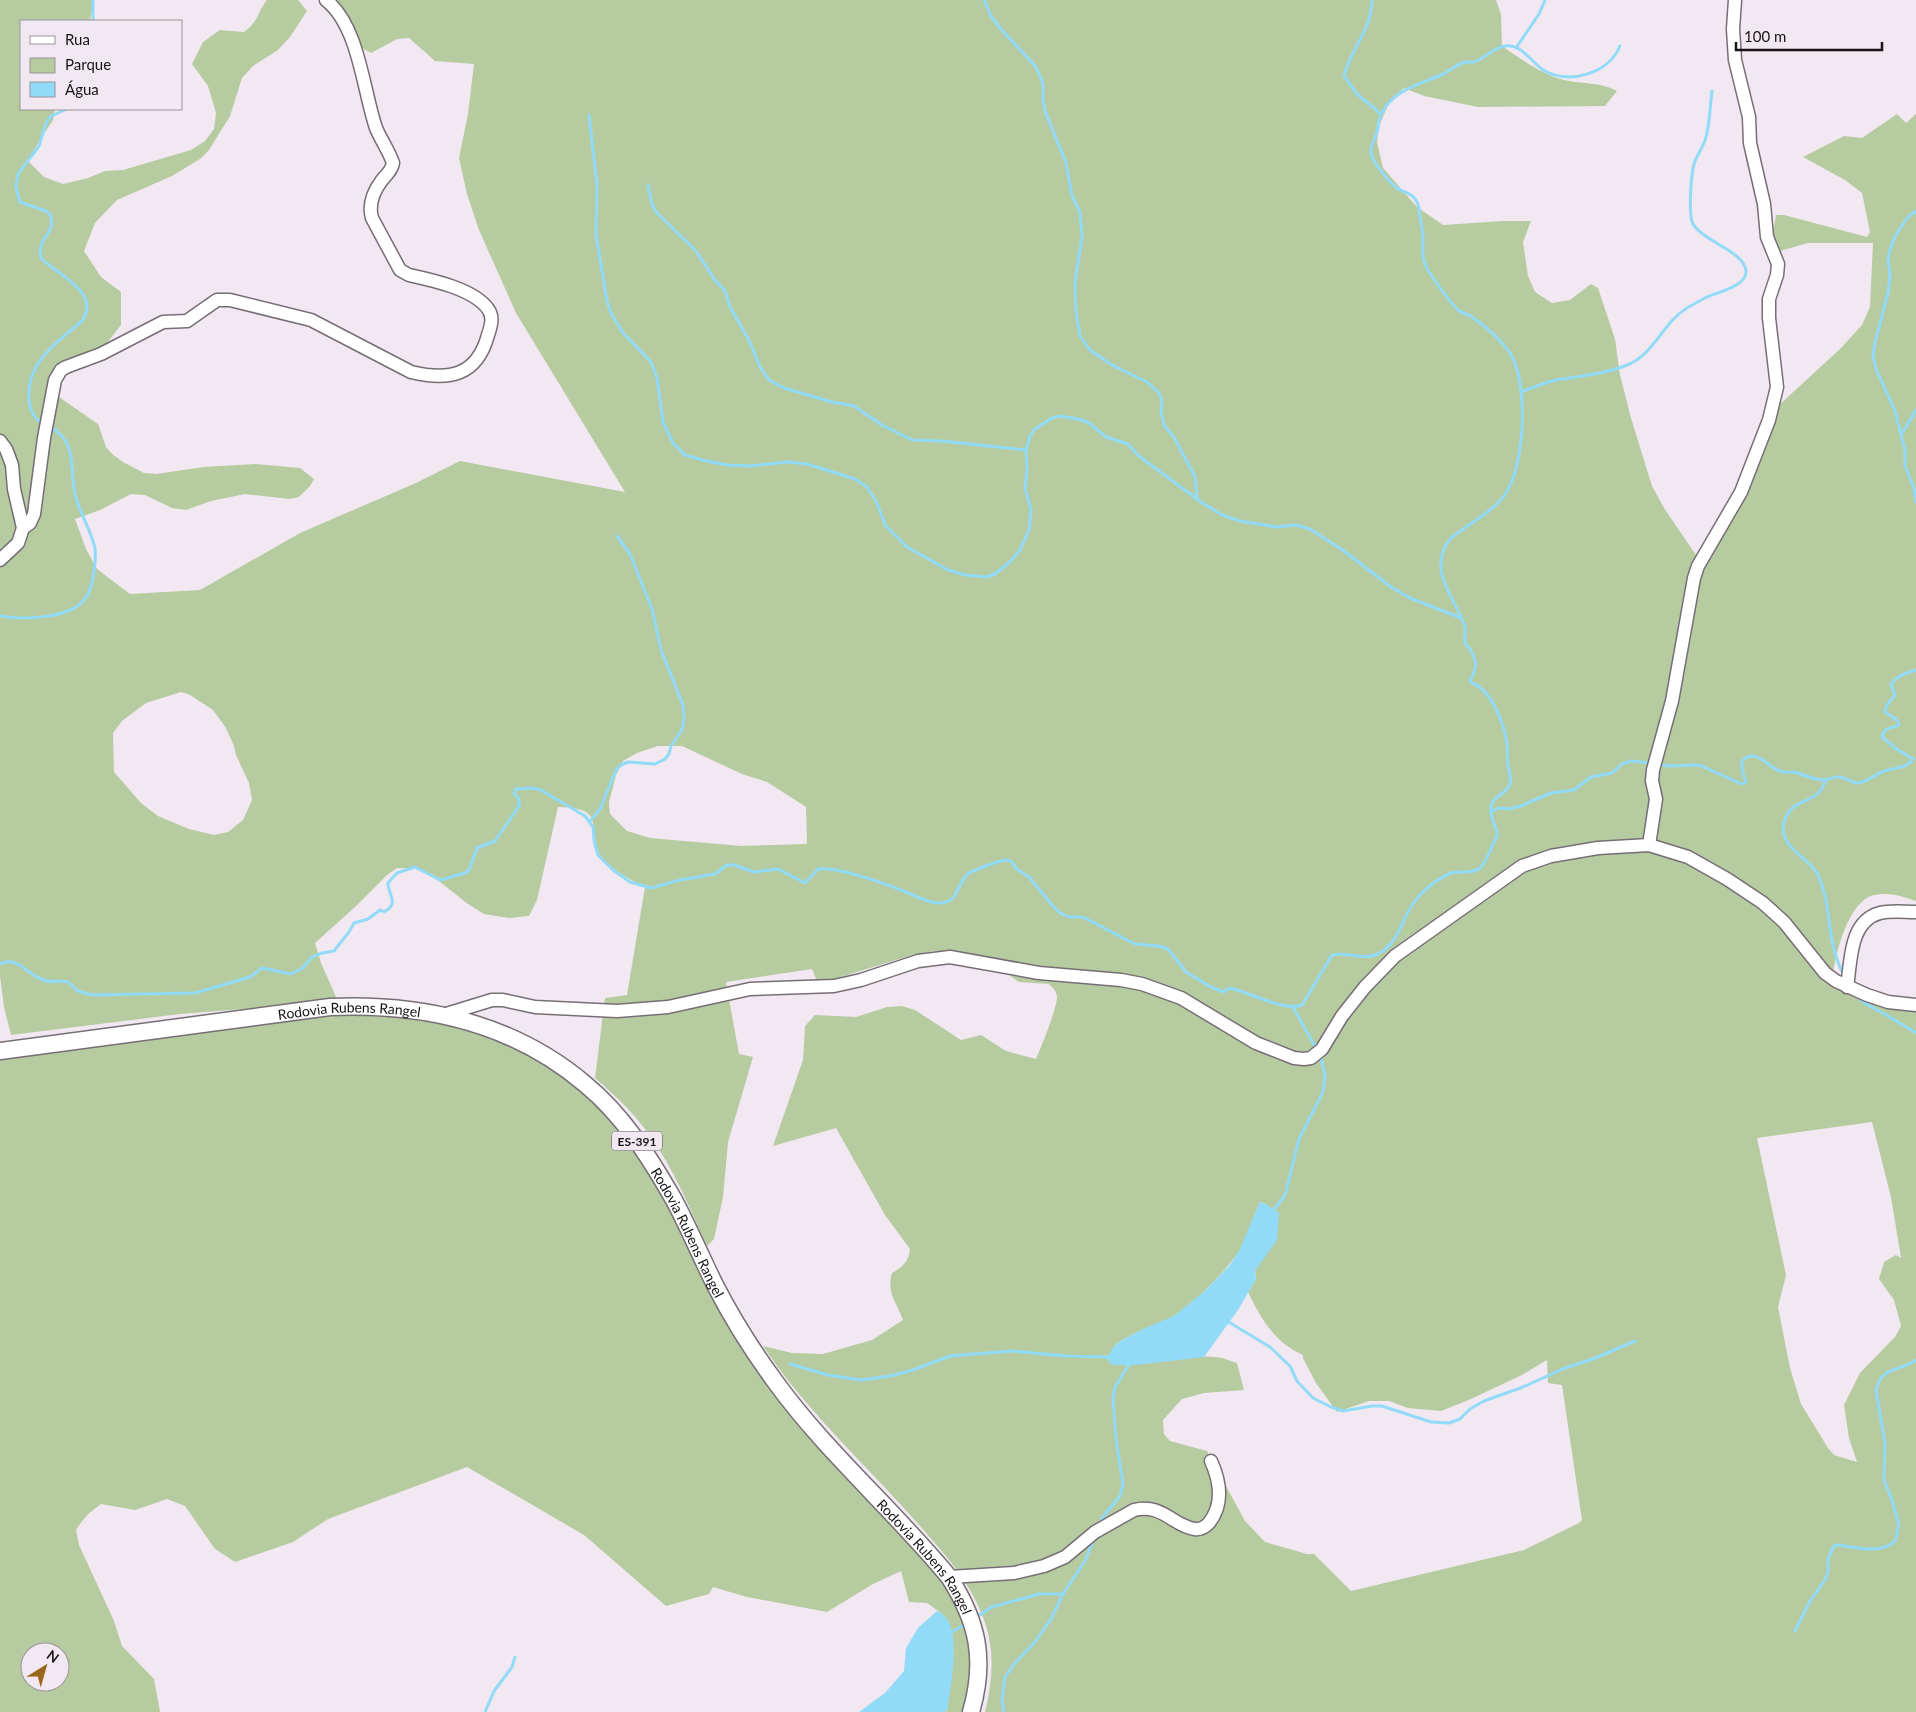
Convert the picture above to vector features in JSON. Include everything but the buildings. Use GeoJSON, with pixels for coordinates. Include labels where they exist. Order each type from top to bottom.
{"type":"FeatureCollection","features":[{"type":"Feature","properties":{"kind":"main road","name":"Rodovia Rubens Rangel"},"geometry":{"type":"LineString","coordinates":[[0,1051],[330,1007],[392,1007],[444,1015],[473,1023],[528,1047],[553,1061],[584,1083],[613,1111],[642,1148],[675,1202],[716,1287],[742,1334],[774,1380],[800,1414],[949,1577],[962,1597],[970,1614],[978,1647],[978,1684],[972,1712]]}},
{"type":"Feature","properties":{"kind":"street"},"geometry":{"type":"LineString","coordinates":[[23,528],[30,523],[34,514],[44,438],[55,380],[61,370],[102,354],[163,322],[190,319],[217,300],[230,300],[311,320],[411,372],[421,374],[452,375],[464,371],[472,365],[485,348],[491,324],[491,314],[488,308],[470,293],[409,275],[400,270],[372,218],[370,202],[393,163],[376,126],[360,66],[343,20],[336,8],[326,0]]}},
{"type":"Feature","properties":{"kind":"street"},"geometry":{"type":"LineString","coordinates":[[1649,845],[1656,799],[1652,781],[1654,765],[1672,701],[1694,578],[1698,566],[1741,492],[1768,420],[1777,387],[1769,318],[1769,298],[1777,275],[1778,264],[1767,237],[1764,204],[1750,143],[1749,117],[1735,60],[1732,39],[1735,0]]}},
{"type":"Feature","properties":{"kind":"street"},"geometry":{"type":"LineString","coordinates":[[0,441],[6,449],[12,465],[14,489],[23,528],[18,543],[0,560]]}},
{"type":"Feature","properties":{"kind":"street"},"geometry":{"type":"LineString","coordinates":[[444,1015],[492,1000],[504,1000],[535,1007],[608,1011],[668,1007],[750,989],[834,986],[861,980],[918,961],[950,957],[1039,973],[1121,980],[1142,984],[1181,998],[1256,1043],[1294,1058],[1304,1059],[1311,1058],[1322,1049],[1342,1016],[1395,956],[1522,866],[1551,856],[1598,848],[1649,845],[1676,852],[1695,861],[1727,879],[1762,903],[1784,922],[1829,978],[1847,987],[1888,1002],[1916,1005]]}},
{"type":"Feature","properties":{"kind":"street"},"geometry":{"type":"LineString","coordinates":[[1847,987],[1855,938],[1862,924],[1872,916],[1881,913],[1916,912]]}},
{"type":"Feature","properties":{"kind":"street"},"geometry":{"type":"LineString","coordinates":[[949,1577],[1014,1573],[1051,1563],[1072,1553],[1095,1532],[1140,1508],[1152,1509],[1192,1528],[1206,1526],[1218,1508],[1218,1476],[1211,1461]]}},
{"type":"Feature","properties":{"kind":"green space"},"geometry":{"type":"Polygon","coordinates":[[[0,0],[94,0],[90,20],[20,20],[20,110],[55,110],[53,120],[38,143],[29,162],[44,177],[63,184],[88,178],[105,171],[123,170],[191,150],[205,141],[214,129],[216,113],[208,86],[192,64],[203,42],[220,30],[244,32],[255,20],[267,0],[298,0],[307,11],[290,37],[278,50],[253,66],[242,78],[230,116],[209,150],[200,159],[172,176],[117,200],[95,223],[84,251],[101,277],[121,292],[121,325],[93,361],[65,376],[56,395],[98,424],[106,447],[112,454],[144,473],[156,474],[204,467],[256,464],[300,468],[314,479],[299,497],[290,499],[245,494],[211,501],[186,510],[172,508],[145,495],[131,494],[100,510],[75,519],[86,549],[97,569],[130,594],[200,590],[300,533],[416,483],[460,461],[625,492],[516,313],[479,230],[467,194],[459,158],[468,114],[474,64],[435,61],[409,38],[397,39],[371,53],[354,43],[332,0],[1496,0],[1501,14],[1502,46],[1547,74],[1564,80],[1604,86],[1617,91],[1605,106],[1478,107],[1424,96],[1404,88],[1390,101],[1379,126],[1377,142],[1383,168],[1417,207],[1443,225],[1531,221],[1523,242],[1528,276],[1535,292],[1552,303],[1570,300],[1591,284],[1598,288],[1615,339],[1620,375],[1652,486],[1664,508],[1696,555],[1699,565],[1777,407],[1840,349],[1862,325],[1870,307],[1873,243],[1808,243],[1780,251],[1773,234],[1776,215],[1784,215],[1867,237],[1870,232],[1862,193],[1845,180],[1803,157],[1844,136],[1862,138],[1897,114],[1906,123],[1916,114],[1916,901],[1890,894],[1874,895],[1865,899],[1857,907],[1845,929],[1840,942],[1833,975],[1916,1009],[1916,1712],[985,1712],[991,1680],[991,1647],[980,1610],[965,1581],[912,1517],[815,1413],[763,1346],[792,1353],[823,1354],[872,1340],[903,1320],[890,1286],[892,1273],[907,1260],[910,1249],[885,1215],[836,1128],[773,1146],[803,1060],[805,1026],[815,1015],[856,1017],[887,1007],[902,1006],[915,1010],[961,1040],[981,1035],[1006,1051],[1036,1059],[1054,1010],[1056,993],[1049,984],[1019,982],[996,966],[934,951],[912,955],[818,984],[812,969],[726,982],[739,1054],[753,1057],[728,1142],[723,1197],[714,1239],[707,1246],[681,1190],[659,1149],[631,1112],[595,1078],[605,998],[627,995],[645,887],[627,878],[601,856],[596,847],[593,822],[585,812],[574,808],[558,807],[537,900],[529,916],[509,918],[484,914],[430,874],[420,869],[397,868],[387,875],[315,943],[321,963],[337,999],[180,1014],[11,1035],[4,1007],[0,976],[0,0]],[[181,692],[146,703],[122,721],[113,733],[114,772],[141,803],[158,816],[189,829],[214,835],[228,832],[243,820],[252,800],[249,783],[226,728],[213,710],[190,695],[181,692]],[[658,746],[637,753],[623,761],[616,775],[609,802],[610,814],[627,831],[650,838],[741,846],[807,844],[806,807],[767,782],[742,774],[682,746],[658,746]],[[1872,1122],[1757,1138],[1786,1275],[1778,1307],[1790,1368],[1801,1404],[1834,1455],[1857,1462],[1849,1438],[1844,1405],[1860,1373],[1895,1337],[1901,1326],[1894,1300],[1879,1279],[1884,1262],[1896,1255],[1901,1258],[1891,1197],[1872,1122]],[[1260,1202],[1239,1251],[1218,1277],[1181,1312],[1129,1336],[1115,1345],[1113,1365],[1202,1356],[1220,1358],[1237,1363],[1244,1390],[1204,1393],[1182,1399],[1163,1420],[1164,1434],[1170,1441],[1207,1451],[1245,1521],[1265,1542],[1307,1554],[1314,1554],[1351,1591],[1524,1550],[1582,1520],[1562,1385],[1548,1383],[1547,1360],[1522,1375],[1441,1411],[1408,1408],[1389,1401],[1369,1401],[1337,1412],[1316,1383],[1303,1355],[1284,1344],[1270,1329],[1258,1312],[1248,1292],[1256,1279],[1255,1271],[1266,1204],[1260,1202]]]}},
{"type":"Feature","properties":{"kind":"green space"},"geometry":{"type":"Polygon","coordinates":[[[364,1012],[463,1023],[558,1067],[628,1131],[729,1319],[939,1571],[973,1631],[970,1712],[945,1712],[948,1708],[941,1613],[927,1603],[909,1602],[901,1571],[873,1584],[827,1612],[747,1597],[713,1587],[709,1594],[666,1606],[584,1535],[467,1467],[328,1519],[293,1542],[235,1562],[215,1549],[185,1506],[167,1499],[135,1510],[101,1504],[88,1514],[76,1530],[79,1545],[114,1621],[122,1646],[154,1679],[160,1712],[0,1712],[0,1056],[326,1014],[364,1012]]]}},
{"type":"Feature","properties":{"kind":"water"},"geometry":{"type":"Polygon","coordinates":[[[1260,1202],[1279,1213],[1277,1240],[1255,1271],[1256,1279],[1238,1310],[1204,1357],[1136,1365],[1113,1365],[1106,1359],[1119,1342],[1145,1328],[1174,1316],[1206,1290],[1229,1266],[1239,1251],[1260,1202]]]}},
{"type":"Feature","properties":{"kind":"water"},"geometry":{"type":"Polygon","coordinates":[[[937,1611],[946,1617],[951,1627],[953,1640],[953,1670],[948,1708],[945,1712],[859,1712],[885,1693],[904,1671],[906,1648],[918,1628],[937,1611]]]}},
{"type":"Feature","properties":{"kind":"waterway"},"geometry":{"type":"LineString","coordinates":[[93,0],[93,20]]}},
{"type":"Feature","properties":{"kind":"waterway"},"geometry":{"type":"LineString","coordinates":[[984,0],[991,16],[1000,28],[1036,67],[1043,84],[1045,111],[1066,163],[1072,196],[1080,212],[1082,237],[1075,283],[1076,312],[1080,336],[1090,350],[1112,365],[1147,382],[1159,393],[1162,400],[1161,412],[1164,425],[1175,439],[1195,477],[1197,497]]}},
{"type":"Feature","properties":{"kind":"waterway"},"geometry":{"type":"LineString","coordinates":[[1372,0],[1371,12],[1365,31],[1351,57],[1344,76],[1357,94],[1381,114]]}},
{"type":"Feature","properties":{"kind":"waterway"},"geometry":{"type":"LineString","coordinates":[[1516,48],[1539,14],[1545,0]]}},
{"type":"Feature","properties":{"kind":"waterway"},"geometry":{"type":"LineString","coordinates":[[0,964],[7,962],[18,964],[38,978],[47,981],[68,982],[78,991],[92,995],[195,993],[250,977],[262,968],[291,974],[303,968],[312,957],[334,951],[354,923],[368,919],[380,910],[384,912],[389,909],[392,899],[388,883],[397,873],[415,867],[440,880],[465,873],[469,870],[477,848],[495,841],[519,806],[519,799],[514,793],[516,789],[532,788],[541,790],[585,816],[593,827],[598,855],[613,870],[630,882],[651,888],[680,880],[715,874],[727,865],[734,865],[754,872],[778,869],[805,883],[818,869],[826,869],[862,876],[926,901],[939,903],[951,900],[969,873],[1005,860],[1011,861],[1017,869],[1029,877],[1060,913],[1069,917],[1083,917],[1135,944],[1159,946],[1168,949],[1186,972],[1223,992],[1230,988],[1276,1004],[1286,1006],[1302,1005],[1332,955],[1344,954],[1366,957],[1378,954],[1392,943],[1414,902],[1427,889],[1451,873],[1471,872],[1481,867],[1497,836],[1491,816],[1492,803],[1506,790],[1511,782],[1507,743],[1503,726],[1491,700],[1485,692],[1470,681],[1475,668],[1475,662],[1470,649],[1465,643],[1465,626],[1444,582],[1441,561],[1450,539],[1495,506],[1506,493],[1512,480],[1521,443],[1522,403],[1520,383],[1516,366],[1506,348],[1482,325],[1458,310],[1426,268],[1418,203],[1411,195],[1398,189],[1390,182],[1372,155],[1371,151],[1378,130],[1379,119],[1391,100],[1398,94],[1441,75],[1462,63],[1478,60],[1501,47],[1511,46],[1517,48],[1545,71],[1566,77],[1588,74],[1598,69],[1615,55],[1620,46]]}},
{"type":"Feature","properties":{"kind":"waterway"},"geometry":{"type":"LineString","coordinates":[[1521,392],[1552,381],[1610,371],[1627,365],[1644,354],[1671,321],[1687,308],[1742,281],[1746,271],[1744,264],[1731,252],[1698,230],[1691,219],[1692,174],[1695,161],[1706,137],[1712,91]]}},
{"type":"Feature","properties":{"kind":"waterway"},"geometry":{"type":"LineString","coordinates":[[43,424],[34,416],[30,407],[29,386],[33,374],[38,363],[54,345],[83,320],[87,310],[86,300],[74,284],[41,258],[41,245],[51,226],[50,214],[20,202],[16,187],[18,174],[39,146],[46,123],[51,116],[65,110]]}},
{"type":"Feature","properties":{"kind":"waterway"},"geometry":{"type":"LineString","coordinates":[[589,115],[597,185],[596,235],[607,301],[611,313],[623,333],[651,362],[657,378],[663,422],[673,443],[685,455],[727,465],[751,466],[788,462],[807,464],[855,479],[867,487],[877,503],[885,525],[907,547],[948,570],[965,575],[986,577],[995,574],[1011,561],[1020,550],[1029,530],[1031,510],[1025,488],[1027,471],[1026,450],[1030,436],[1035,429],[1052,418],[1061,416],[1082,420],[1089,423],[1106,437],[1128,444],[1139,456],[1201,502],[1222,515],[1240,521],[1277,527],[1296,525],[1310,529],[1344,551],[1391,587],[1410,598],[1461,618]]}},
{"type":"Feature","properties":{"kind":"waterway"},"geometry":{"type":"LineString","coordinates":[[648,185],[652,204],[656,212],[696,251],[715,280],[725,291],[730,307],[749,340],[760,367],[769,380],[784,388],[832,402],[854,406],[882,425],[912,440],[942,441],[1026,450]]}},
{"type":"Feature","properties":{"kind":"waterway"},"geometry":{"type":"LineString","coordinates":[[1916,211],[1908,217],[1895,236],[1890,250],[1888,258],[1890,276],[1888,293],[1873,356],[1876,369],[1895,411],[1905,450],[1905,466],[1914,488],[1916,502]]}},
{"type":"Feature","properties":{"kind":"waterway"},"geometry":{"type":"LineString","coordinates":[[1901,435],[1916,410]]}},
{"type":"Feature","properties":{"kind":"waterway"},"geometry":{"type":"LineString","coordinates":[[0,616],[32,618],[45,617],[67,611],[84,600],[92,582],[95,548],[76,498],[69,449],[59,433],[49,426]]}},
{"type":"Feature","properties":{"kind":"waterway"},"geometry":{"type":"LineString","coordinates":[[590,821],[600,809],[616,770],[628,762],[655,764],[665,759],[682,730],[684,719],[683,705],[661,650],[652,609],[630,554],[617,536]]}},
{"type":"Feature","properties":{"kind":"waterway"},"geometry":{"type":"LineString","coordinates":[[1657,764],[1669,766],[1699,765],[1742,784],[1746,782],[1742,770],[1742,761],[1747,757],[1753,756],[1783,772],[1796,772],[1821,780],[1837,777],[1855,783],[1864,782],[1886,770],[1907,765],[1913,759],[1882,737],[1886,729],[1899,725],[1897,720],[1885,712],[1887,705],[1895,695],[1891,685],[1898,677],[1916,670]]}},
{"type":"Feature","properties":{"kind":"waterway"},"geometry":{"type":"LineString","coordinates":[[1492,812],[1498,808],[1509,809],[1521,806],[1551,793],[1574,790],[1591,777],[1612,773],[1622,764],[1631,761],[1651,763]]}},
{"type":"Feature","properties":{"kind":"waterway"},"geometry":{"type":"LineString","coordinates":[[1826,780],[1822,789],[1817,794],[1797,805],[1787,814],[1783,831],[1785,838],[1795,852],[1818,875],[1826,899],[1834,950],[1844,975]]}},
{"type":"Feature","properties":{"kind":"waterway"},"geometry":{"type":"LineString","coordinates":[[1855,995],[1866,1004],[1916,1033]]}},
{"type":"Feature","properties":{"kind":"waterway"},"geometry":{"type":"LineString","coordinates":[[1293,1007],[1317,1050]]}},
{"type":"Feature","properties":{"kind":"waterway"},"geometry":{"type":"LineString","coordinates":[[1273,1211],[1285,1195],[1299,1139],[1323,1092],[1325,1075],[1320,1055]]}},
{"type":"Feature","properties":{"kind":"waterway"},"geometry":{"type":"LineString","coordinates":[[1227,1321],[1270,1347],[1290,1366],[1297,1381],[1313,1398],[1331,1407],[1343,1411],[1382,1406],[1431,1422],[1449,1423],[1460,1419],[1470,1409],[1484,1401],[1635,1341]]}},
{"type":"Feature","properties":{"kind":"waterway"},"geometry":{"type":"LineString","coordinates":[[790,1364],[828,1375],[861,1380],[890,1376],[913,1370],[950,1356],[1012,1351],[1066,1356],[1109,1357]]}},
{"type":"Feature","properties":{"kind":"waterway"},"geometry":{"type":"LineString","coordinates":[[1795,1631],[1810,1601],[1825,1580],[1828,1572],[1828,1559],[1834,1546],[1875,1549],[1883,1548],[1895,1541],[1899,1525],[1884,1480],[1885,1443],[1876,1390],[1883,1376],[1916,1360]]}},
{"type":"Feature","properties":{"kind":"waterway"},"geometry":{"type":"LineString","coordinates":[[1100,1524],[1102,1518],[1120,1496],[1123,1484],[1116,1439],[1113,1399],[1115,1387],[1130,1363]]}},
{"type":"Feature","properties":{"kind":"waterway"},"geometry":{"type":"LineString","coordinates":[[1004,1712],[1002,1699],[1005,1677],[1014,1664],[1035,1642],[1051,1619],[1063,1594],[1085,1561],[1094,1539]]}},
{"type":"Feature","properties":{"kind":"waterway"},"geometry":{"type":"LineString","coordinates":[[975,1618],[992,1607],[1039,1594],[1063,1594]]}},
{"type":"Feature","properties":{"kind":"waterway"},"geometry":{"type":"LineString","coordinates":[[949,1634],[967,1623]]}},
{"type":"Feature","properties":{"kind":"waterway"},"geometry":{"type":"LineString","coordinates":[[485,1712],[494,1691],[512,1667],[515,1657]]}}]}
